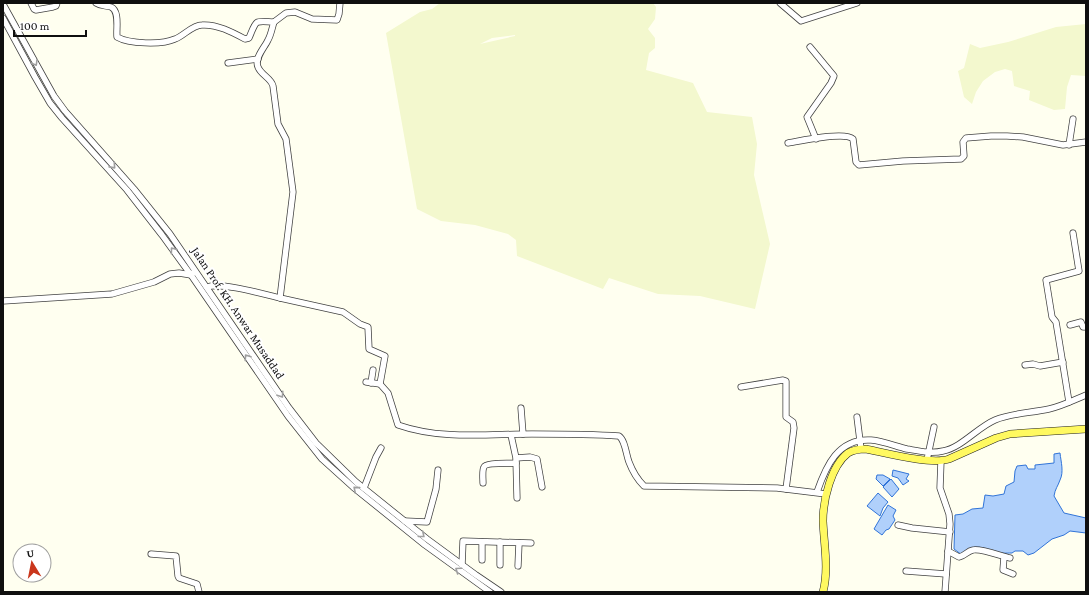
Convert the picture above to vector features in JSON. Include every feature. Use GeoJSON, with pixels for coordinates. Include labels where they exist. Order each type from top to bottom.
{"type":"FeatureCollection","features":[{"type":"Feature","properties":{"kind":"main road"},"geometry":{"type":"LineString","coordinates":[[823,592],[826,565],[821,493],[839,464],[849,452],[861,444],[928,456],[941,461],[949,459],[996,438],[1010,434],[1086,430]]}},
{"type":"Feature","properties":{"kind":"street"},"geometry":{"type":"LineString","coordinates":[[31,3],[36,10],[56,6],[57,3]]}},
{"type":"Feature","properties":{"kind":"street"},"geometry":{"type":"LineString","coordinates":[[96,3],[102,6],[110,7],[114,10],[116,14],[118,37],[138,43],[168,41],[175,39],[197,26],[202,25],[226,30],[245,39],[249,38],[256,22],[274,22]]}},
{"type":"Feature","properties":{"kind":"street"},"geometry":{"type":"LineString","coordinates":[[280,298],[293,192],[286,141],[278,124],[273,86],[258,68],[258,59],[268,39],[274,22],[286,14],[295,12],[312,18],[337,20],[340,3]]}},
{"type":"Feature","properties":{"kind":"street"},"geometry":{"type":"LineString","coordinates":[[780,3],[801,21],[857,3]]}},
{"type":"Feature","properties":{"kind":"street","name":"Jalan Prof. KH. Anwar Musaddad"},"geometry":{"type":"LineString","coordinates":[[3,4],[54,96],[65,111],[158,218],[288,416],[304,437],[328,465],[386,510],[405,521],[462,565],[501,592]]}},
{"type":"Feature","properties":{"kind":"street","name":"Jalan Prof. KH. Anwar Musaddad"},"geometry":{"type":"LineString","coordinates":[[3,18],[50,103],[71,129],[127,190],[207,287],[230,328],[316,443],[334,462],[433,552],[490,592]]}},
{"type":"Feature","properties":{"kind":"street"},"geometry":{"type":"LineString","coordinates":[[17,44],[23,41]]}},
{"type":"Feature","properties":{"kind":"street"},"geometry":{"type":"LineString","coordinates":[[810,47],[834,76],[831,83],[807,117],[816,139]]}},
{"type":"Feature","properties":{"kind":"street"},"geometry":{"type":"LineString","coordinates":[[228,63],[258,59]]}},
{"type":"Feature","properties":{"kind":"street"},"geometry":{"type":"LineString","coordinates":[[1069,145],[1073,119]]}},
{"type":"Feature","properties":{"kind":"street"},"geometry":{"type":"LineString","coordinates":[[788,143],[835,136],[851,137],[853,140],[856,162],[859,165],[903,161],[961,159],[964,156],[964,139],[981,136],[1023,137],[1069,145],[1086,142]]}},
{"type":"Feature","properties":{"kind":"street"},"geometry":{"type":"LineString","coordinates":[[1073,233],[1079,269]]}},
{"type":"Feature","properties":{"kind":"street"},"geometry":{"type":"LineString","coordinates":[[1079,269],[1086,270]]}},
{"type":"Feature","properties":{"kind":"street"},"geometry":{"type":"LineString","coordinates":[[1070,402],[1056,322],[1052,317],[1046,280],[1077,272],[1079,269]]}},
{"type":"Feature","properties":{"kind":"street"},"geometry":{"type":"LineString","coordinates":[[3,301],[112,294],[154,282],[170,274],[194,273]]}},
{"type":"Feature","properties":{"kind":"street"},"geometry":{"type":"LineString","coordinates":[[207,287],[216,285],[256,292],[343,312],[360,324],[368,327],[369,349],[384,354],[385,356],[380,384]]}},
{"type":"Feature","properties":{"kind":"street"},"geometry":{"type":"LineString","coordinates":[[1070,325],[1081,322],[1083,327],[1086,327]]}},
{"type":"Feature","properties":{"kind":"street"},"geometry":{"type":"LineString","coordinates":[[1025,365],[1033,364],[1040,366],[1063,362]]}},
{"type":"Feature","properties":{"kind":"street"},"geometry":{"type":"LineString","coordinates":[[373,370],[368,382],[380,384],[388,393],[396,423],[399,426],[449,435],[523,434],[620,436],[629,462],[644,486],[733,486],[786,488],[821,493]]}},
{"type":"Feature","properties":{"kind":"street"},"geometry":{"type":"LineString","coordinates":[[741,387],[783,380],[786,381],[786,413],[787,417],[793,422],[794,428],[786,488]]}},
{"type":"Feature","properties":{"kind":"street"},"geometry":{"type":"LineString","coordinates":[[934,427],[928,456],[948,450],[996,419],[1023,412],[1054,408],[1086,395]]}},
{"type":"Feature","properties":{"kind":"street"},"geometry":{"type":"LineString","coordinates":[[521,408],[523,434]]}},
{"type":"Feature","properties":{"kind":"street"},"geometry":{"type":"LineString","coordinates":[[857,417],[861,444]]}},
{"type":"Feature","properties":{"kind":"street"},"geometry":{"type":"LineString","coordinates":[[511,435],[516,461],[517,498]]}},
{"type":"Feature","properties":{"kind":"street"},"geometry":{"type":"LineString","coordinates":[[364,488],[381,448]]}},
{"type":"Feature","properties":{"kind":"street"},"geometry":{"type":"LineString","coordinates":[[483,483],[484,466],[516,461],[530,457],[536,459],[542,487]]}},
{"type":"Feature","properties":{"kind":"street"},"geometry":{"type":"LineString","coordinates":[[941,461],[940,488],[949,514],[952,553],[946,574],[945,592]]}},
{"type":"Feature","properties":{"kind":"street"},"geometry":{"type":"LineString","coordinates":[[328,465],[334,462]]}},
{"type":"Feature","properties":{"kind":"street"},"geometry":{"type":"LineString","coordinates":[[405,521],[427,522],[436,489],[438,470]]}},
{"type":"Feature","properties":{"kind":"street"},"geometry":{"type":"LineString","coordinates":[[898,524],[912,528],[950,532]]}},
{"type":"Feature","properties":{"kind":"street"},"geometry":{"type":"LineString","coordinates":[[462,565],[463,541],[531,543]]}},
{"type":"Feature","properties":{"kind":"street"},"geometry":{"type":"LineString","coordinates":[[482,542],[482,560]]}},
{"type":"Feature","properties":{"kind":"street"},"geometry":{"type":"LineString","coordinates":[[500,542],[500,565]]}},
{"type":"Feature","properties":{"kind":"street"},"geometry":{"type":"LineString","coordinates":[[518,566],[519,543]]}},
{"type":"Feature","properties":{"kind":"street"},"geometry":{"type":"LineString","coordinates":[[952,553],[961,557],[969,551],[976,549],[1007,557],[1003,570],[1013,574]]}},
{"type":"Feature","properties":{"kind":"street"},"geometry":{"type":"LineString","coordinates":[[151,554],[176,556],[179,578],[197,584],[199,592]]}},
{"type":"Feature","properties":{"kind":"street"},"geometry":{"type":"LineString","coordinates":[[906,571],[946,574]]}},
{"type":"Feature","properties":{"kind":"green space"},"geometry":{"type":"Polygon","coordinates":[[[440,3],[653,3],[656,7],[655,19],[648,29],[655,38],[655,48],[649,53],[646,70],[693,83],[707,112],[752,117],[757,144],[754,175],[770,244],[755,309],[700,296],[658,294],[609,278],[603,289],[517,256],[516,240],[508,234],[475,225],[441,221],[417,209],[386,33],[420,12],[432,9],[440,3]],[[515,36],[492,38],[480,44],[515,36]]]}},
{"type":"Feature","properties":{"kind":"green space"},"geometry":{"type":"Polygon","coordinates":[[[1086,24],[1086,76],[1071,75],[1067,87],[1065,109],[1054,110],[1029,100],[1030,91],[1014,86],[1012,71],[1005,69],[995,72],[983,81],[976,92],[972,104],[964,97],[958,71],[964,68],[970,44],[980,48],[1008,42],[1056,27],[1086,24]]]}},
{"type":"Feature","properties":{"kind":"water"},"geometry":{"type":"Polygon","coordinates":[[[1060,453],[1062,474],[1054,496],[1064,513],[1086,518],[1086,533],[1070,531],[1064,535],[1052,539],[1034,553],[1028,555],[1023,551],[999,553],[976,547],[962,555],[954,549],[955,515],[963,514],[972,509],[983,508],[985,495],[993,496],[1004,494],[1006,486],[1014,482],[1017,466],[1026,465],[1028,469],[1035,469],[1035,465],[1054,463],[1054,454],[1060,453]]]}},
{"type":"Feature","properties":{"kind":"water"},"geometry":{"type":"Polygon","coordinates":[[[893,470],[909,474],[906,479],[909,481],[903,485],[898,478],[892,476],[893,470]]]}},
{"type":"Feature","properties":{"kind":"water"},"geometry":{"type":"Polygon","coordinates":[[[877,475],[883,475],[890,479],[883,486],[876,479],[877,475]]]}},
{"type":"Feature","properties":{"kind":"water"},"geometry":{"type":"Polygon","coordinates":[[[891,479],[899,489],[892,497],[883,487],[891,479]]]}},
{"type":"Feature","properties":{"kind":"water"},"geometry":{"type":"Polygon","coordinates":[[[878,493],[888,502],[883,508],[880,516],[867,506],[878,493]]]}},
{"type":"Feature","properties":{"kind":"water"},"geometry":{"type":"Polygon","coordinates":[[[888,505],[896,510],[893,516],[895,520],[889,529],[882,535],[874,529],[888,505]]]}}]}
